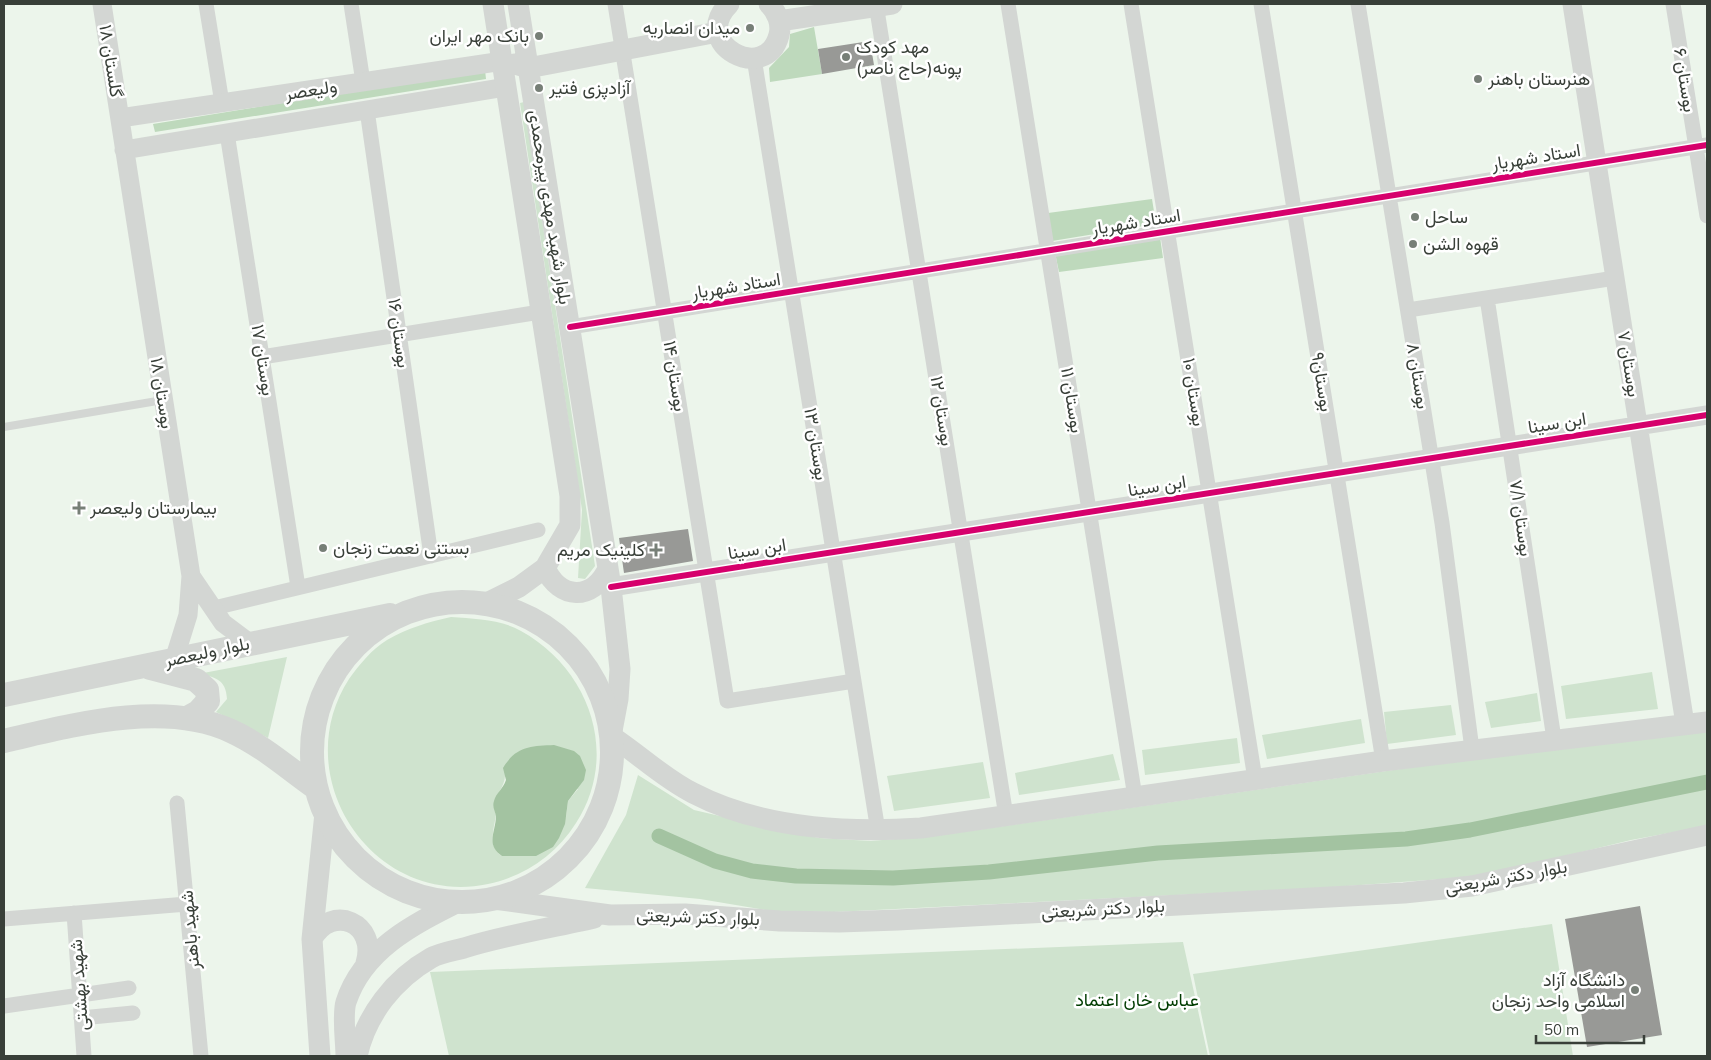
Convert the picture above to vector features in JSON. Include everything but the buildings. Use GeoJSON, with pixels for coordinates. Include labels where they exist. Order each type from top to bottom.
{"type":"FeatureCollection","features":[{"type":"Feature","properties":{"kind":"main road","name":"بلوار شهید مهدی پیرمحمدی"},"geometry":{"type":"LineString","coordinates":[[493,4],[570,496],[570,525],[545,568]]}},
{"type":"Feature","properties":{"kind":"main road","name":"بلوار شهید مهدی پیرمحمدی"},"geometry":{"type":"LineString","coordinates":[[518,4],[609,578],[620,669],[618,700],[611,736]]}},
{"type":"Feature","properties":{"kind":"main road"},"geometry":{"type":"LineString","coordinates":[[729,4],[720,16],[718,32],[721,40],[731,52],[738,56],[754,58],[762,56],[774,45],[778,38],[774,13],[881,5]]}},
{"type":"Feature","properties":{"kind":"main road"},"geometry":{"type":"LineString","coordinates":[[503,61],[528,68],[718,32]]}},
{"type":"Feature","properties":{"kind":"main road"},"geometry":{"type":"LineString","coordinates":[[506,87],[528,68]]}},
{"type":"Feature","properties":{"kind":"main road"},"geometry":{"type":"LineString","coordinates":[[485,604],[519,587],[545,568],[550,579],[559,588],[576,592],[594,588],[602,580],[609,578]]}},
{"type":"Feature","properties":{"kind":"main road"},"geometry":{"type":"LineString","coordinates":[[448,602],[485,604],[522,615],[556,635],[583,664],[602,698],[611,736],[609,785],[597,817],[579,846],[555,870],[533,884],[494,899],[458,902],[425,898],[386,881],[366,867],[342,842],[325,813],[316,788],[312,752],[316,715],[329,681],[350,651],[378,627],[411,610],[448,602]]}},
{"type":"Feature","properties":{"kind":"main road","name":"بلوار ولیعصر"},"geometry":{"type":"LineString","coordinates":[[4,695],[411,610]]}},
{"type":"Feature","properties":{"kind":"main road"},"geometry":{"type":"LineString","coordinates":[[141,666],[196,680],[208,690],[208,701],[198,712],[189,717]]}},
{"type":"Feature","properties":{"kind":"main road"},"geometry":{"type":"LineString","coordinates":[[4,741],[118,719],[149,716],[189,717],[233,732],[316,788]]}},
{"type":"Feature","properties":{"kind":"main road"},"geometry":{"type":"LineString","coordinates":[[611,736],[672,781],[720,805],[749,814],[824,828],[878,831],[921,828],[1472,749],[1707,722]]}},
{"type":"Feature","properties":{"kind":"main road"},"geometry":{"type":"LineString","coordinates":[[320,1056],[312,939],[325,813]]}},
{"type":"Feature","properties":{"kind":"main road","name":"بلوار دکتر شریعتی"},"geometry":{"type":"LineString","coordinates":[[494,899],[610,915],[685,914],[780,921],[840,922],[1404,892],[1472,886],[1707,835]]}},
{"type":"Feature","properties":{"kind":"main road"},"geometry":{"type":"LineString","coordinates":[[366,963],[410,926],[458,902]]}},
{"type":"Feature","properties":{"kind":"main road"},"geometry":{"type":"LineString","coordinates":[[357,1056],[369,1024],[382,1000],[398,982],[432,958],[481,943],[610,915]]}},
{"type":"Feature","properties":{"kind":"main road"},"geometry":{"type":"LineString","coordinates":[[312,939],[324,924],[332,920],[351,922],[365,935],[369,953],[346,1003],[346,1056]]}},
{"type":"Feature","properties":{"kind":"street","name":"گلستان ۱۸"},"geometry":{"type":"LineString","coordinates":[[102,4],[120,118]]}},
{"type":"Feature","properties":{"kind":"street"},"geometry":{"type":"LineString","coordinates":[[206,4],[222,103]]}},
{"type":"Feature","properties":{"kind":"street"},"geometry":{"type":"LineString","coordinates":[[351,4],[363,82]]}},
{"type":"Feature","properties":{"kind":"street","name":"بوستان ۱۴"},"geometry":{"type":"LineString","coordinates":[[615,4],[727,702],[854,682]]}},
{"type":"Feature","properties":{"kind":"street","name":"بوستان ۱۱"},"geometry":{"type":"LineString","coordinates":[[1008,4],[1135,797]]}},
{"type":"Feature","properties":{"kind":"street","name":"بوستان ۱۰"},"geometry":{"type":"LineString","coordinates":[[1131,4],[1256,780]]}},
{"type":"Feature","properties":{"kind":"street","name":"بوستان۹"},"geometry":{"type":"LineString","coordinates":[[1261,4],[1383,761]]}},
{"type":"Feature","properties":{"kind":"street","name":"بوستان ۸"},"geometry":{"type":"LineString","coordinates":[[1358,4],[1431,458],[1472,749]]}},
{"type":"Feature","properties":{"kind":"street","name":"بوستان ۷"},"geometry":{"type":"LineString","coordinates":[[1572,4],[1686,724]]}},
{"type":"Feature","properties":{"kind":"street","name":"بوستان ۶"},"geometry":{"type":"LineString","coordinates":[[1673,4],[1702,146],[1707,216]]}},
{"type":"Feature","properties":{"kind":"street","name":"بوستان ۱۲"},"geometry":{"type":"LineString","coordinates":[[881,5],[919,272],[1006,816]]}},
{"type":"Feature","properties":{"kind":"street","name":"بوستان ۱۳"},"geometry":{"type":"LineString","coordinates":[[754,58],[878,831]]}},
{"type":"Feature","properties":{"kind":"street","name":"ولیعصر"},"geometry":{"type":"LineString","coordinates":[[120,118],[503,61]]}},
{"type":"Feature","properties":{"kind":"street","name":"ولیعصر"},"geometry":{"type":"LineString","coordinates":[[124,150],[506,87]]}},
{"type":"Feature","properties":{"kind":"street","name":"بوستان ۱۶"},"geometry":{"type":"LineString","coordinates":[[367,110],[431,556]]}},
{"type":"Feature","properties":{"kind":"street","name":"بوستان ۱۸"},"geometry":{"type":"LineString","coordinates":[[120,118],[191,576],[224,623],[251,644]]}},
{"type":"Feature","properties":{"kind":"street","name":"بوستان ۱۷"},"geometry":{"type":"LineString","coordinates":[[227,133],[298,587]]}},
{"type":"Feature","properties":{"kind":"street","name":"استاد شهریار"},"geometry":{"type":"LineString","coordinates":[[570,328],[1702,146]]}},
{"type":"Feature","properties":{"kind":"street"},"geometry":{"type":"LineString","coordinates":[[1408,310],[1615,278]]}},
{"type":"Feature","properties":{"kind":"street","name":"بوستان ۷/۱"},"geometry":{"type":"LineString","coordinates":[[1487,298],[1554,739]]}},
{"type":"Feature","properties":{"kind":"street"},"geometry":{"type":"LineString","coordinates":[[262,357],[540,312]]}},
{"type":"Feature","properties":{"kind":"street","name":"ابن سینا"},"geometry":{"type":"LineString","coordinates":[[609,578],[706,572],[1707,415]]}},
{"type":"Feature","properties":{"kind":"street"},"geometry":{"type":"LineString","coordinates":[[214,608],[538,530]]}},
{"type":"Feature","properties":{"kind":"street"},"geometry":{"type":"LineString","coordinates":[[174,660],[188,615],[191,576]]}},
{"type":"Feature","properties":{"kind":"street","name":"شهید باهنر"},"geometry":{"type":"LineString","coordinates":[[177,803],[202,1056]]}},
{"type":"Feature","properties":{"kind":"street"},"geometry":{"type":"LineString","coordinates":[[4,919],[188,904]]}},
{"type":"Feature","properties":{"kind":"street","name":"شهید بهشتی"},"geometry":{"type":"LineString","coordinates":[[74,913],[84,1056]]}},
{"type":"Feature","properties":{"kind":"street"},"geometry":{"type":"LineString","coordinates":[[4,1006],[129,988]]}},
{"type":"Feature","properties":{"kind":"street"},"geometry":{"type":"LineString","coordinates":[[81,1018],[133,1013]]}},
{"type":"Feature","properties":{"kind":"lane"},"geometry":{"type":"LineString","coordinates":[[4,427],[163,400]]}},
{"type":"Feature","properties":{"kind":"green space"},"geometry":{"type":"Polygon","coordinates":[[[524,102],[595,566],[585,579],[578,578],[582,510],[520,103],[524,102]]]}},
{"type":"Feature","properties":{"kind":"green space"},"geometry":{"type":"Polygon","coordinates":[[[451,617],[487,620],[505,624],[521,631],[545,647],[565,667],[580,691],[591,716],[596,742],[596,770],[589,797],[568,835],[549,855],[527,870],[488,884],[446,886],[409,876],[377,856],[352,827],[335,793],[328,756],[332,717],[349,679],[361,663],[387,640],[426,623],[451,617]],[[505,774],[494,809],[496,815],[493,832],[494,848],[502,856],[525,856],[566,817],[568,801],[578,789],[505,774]]]}},
{"type":"Feature","properties":{"kind":"green space"},"geometry":{"type":"Polygon","coordinates":[[[287,657],[268,738],[216,712],[227,699],[224,687],[222,683],[210,676],[198,674],[287,657]]]}},
{"type":"Feature","properties":{"kind":"green space"},"geometry":{"type":"Polygon","coordinates":[[[1652,672],[1658,709],[1566,719],[1561,686],[1652,672]]]}},
{"type":"Feature","properties":{"kind":"green space"},"geometry":{"type":"Polygon","coordinates":[[[1537,693],[1541,721],[1491,728],[1485,702],[1537,693]]]}},
{"type":"Feature","properties":{"kind":"green space"},"geometry":{"type":"Polygon","coordinates":[[[1451,705],[1456,735],[1387,744],[1384,712],[1451,705]]]}},
{"type":"Feature","properties":{"kind":"green space"},"geometry":{"type":"Polygon","coordinates":[[[1361,719],[1365,743],[1267,759],[1262,735],[1361,719]]]}},
{"type":"Feature","properties":{"kind":"green space"},"geometry":{"type":"Polygon","coordinates":[[[1707,730],[1707,826],[1631,840],[1483,876],[1320,888],[834,912],[771,911],[700,899],[585,888],[626,815],[638,775],[694,810],[819,838],[871,841],[941,835],[1414,767],[1707,730]]]}},
{"type":"Feature","properties":{"kind":"green space"},"geometry":{"type":"Polygon","coordinates":[[[1237,738],[1240,763],[1145,775],[1142,750],[1237,738]]]}},
{"type":"Feature","properties":{"kind":"green space"},"geometry":{"type":"Polygon","coordinates":[[[1113,754],[1120,780],[1019,795],[1015,773],[1113,754]]]}},
{"type":"Feature","properties":{"kind":"green space"},"geometry":{"type":"Polygon","coordinates":[[[983,762],[990,798],[894,811],[887,776],[983,762]]]}},
{"type":"Feature","properties":{"kind":"green space"},"geometry":{"type":"Polygon","coordinates":[[[1552,924],[1573,1056],[1210,1056],[1193,974],[1552,924]]]}},
{"type":"Feature","properties":{"kind":"green space","name":"عباس خان اعتماد"},"geometry":{"type":"Polygon","coordinates":[[[1183,942],[1208,1056],[449,1056],[430,972],[1183,942]]]}},
{"type":"Feature","properties":{"kind":"shaded area"},"geometry":{"type":"Polygon","coordinates":[[[814,27],[822,74],[770,82],[769,68],[789,47],[790,34],[814,27]]]}},
{"type":"Feature","properties":{"kind":"shaded area"},"geometry":{"type":"Polygon","coordinates":[[[485,70],[486,79],[155,132],[153,124],[485,70]]]}},
{"type":"Feature","properties":{"kind":"shaded area"},"geometry":{"type":"Polygon","coordinates":[[[1152,199],[1156,224],[1052,241],[1048,213],[1152,199]]]}},
{"type":"Feature","properties":{"kind":"shaded area"},"geometry":{"type":"Polygon","coordinates":[[[1160,237],[1163,258],[1059,272],[1055,253],[1160,237]]]}},
{"type":"Feature","properties":{"kind":"shaded area"},"geometry":{"type":"Polygon","coordinates":[[[554,745],[574,751],[580,756],[586,770],[584,780],[568,801],[565,824],[559,838],[553,847],[536,856],[502,856],[497,852],[493,842],[496,816],[493,803],[506,780],[503,768],[513,755],[519,751],[531,747],[554,745]]]}},
{"type":"Feature","properties":{"kind":"waterway"},"geometry":{"type":"LineString","coordinates":[[659,836],[715,861],[752,871],[796,876],[893,878],[989,872],[1158,853],[1406,839],[1470,830],[1707,782]]}},
{"type":"Feature","properties":{"kind":"cycle path"},"geometry":{"type":"LineString","coordinates":[[570,327],[1707,145]]}},
{"type":"Feature","properties":{"kind":"cycle path"},"geometry":{"type":"LineString","coordinates":[[611,587],[1707,415]]}},
{"type":"Feature","properties":{"kind":"place","name":"میدان انصاریه"},"geometry":{"type":"Point","coordinates":[750,28]}},
{"type":"Feature","properties":{"kind":"place","name":"بانک مهر ایران"},"geometry":{"type":"Point","coordinates":[539,36]}},
{"type":"Feature","properties":{"kind":"place","name":"مهد کودک پونه(حاج ناصر)"},"geometry":{"type":"Point","coordinates":[846,57]}},
{"type":"Feature","properties":{"kind":"place","name":"هنرستان باهنر"},"geometry":{"type":"Point","coordinates":[1478,79]}},
{"type":"Feature","properties":{"kind":"place","name":"آزادپزی فتیر"},"geometry":{"type":"Point","coordinates":[539,88]}},
{"type":"Feature","properties":{"kind":"place","name":"ساحل"},"geometry":{"type":"Point","coordinates":[1415,217]}},
{"type":"Feature","properties":{"kind":"place","name":"قهوه الشن"},"geometry":{"type":"Point","coordinates":[1413,244]}},
{"type":"Feature","properties":{"kind":"place","name":"بیمارستان ولیعصر"},"geometry":{"type":"Point","coordinates":[79,508]}},
{"type":"Feature","properties":{"kind":"place","name":"بستنی نعمت زنجان"},"geometry":{"type":"Point","coordinates":[323,548]}},
{"type":"Feature","properties":{"kind":"place","name":"کلینیک مریم"},"geometry":{"type":"Point","coordinates":[656,550]}},
{"type":"Feature","properties":{"kind":"place","name":"دانشگاه آزاد اسلامی واحد زنجان"},"geometry":{"type":"Point","coordinates":[1635,990]}}]}
